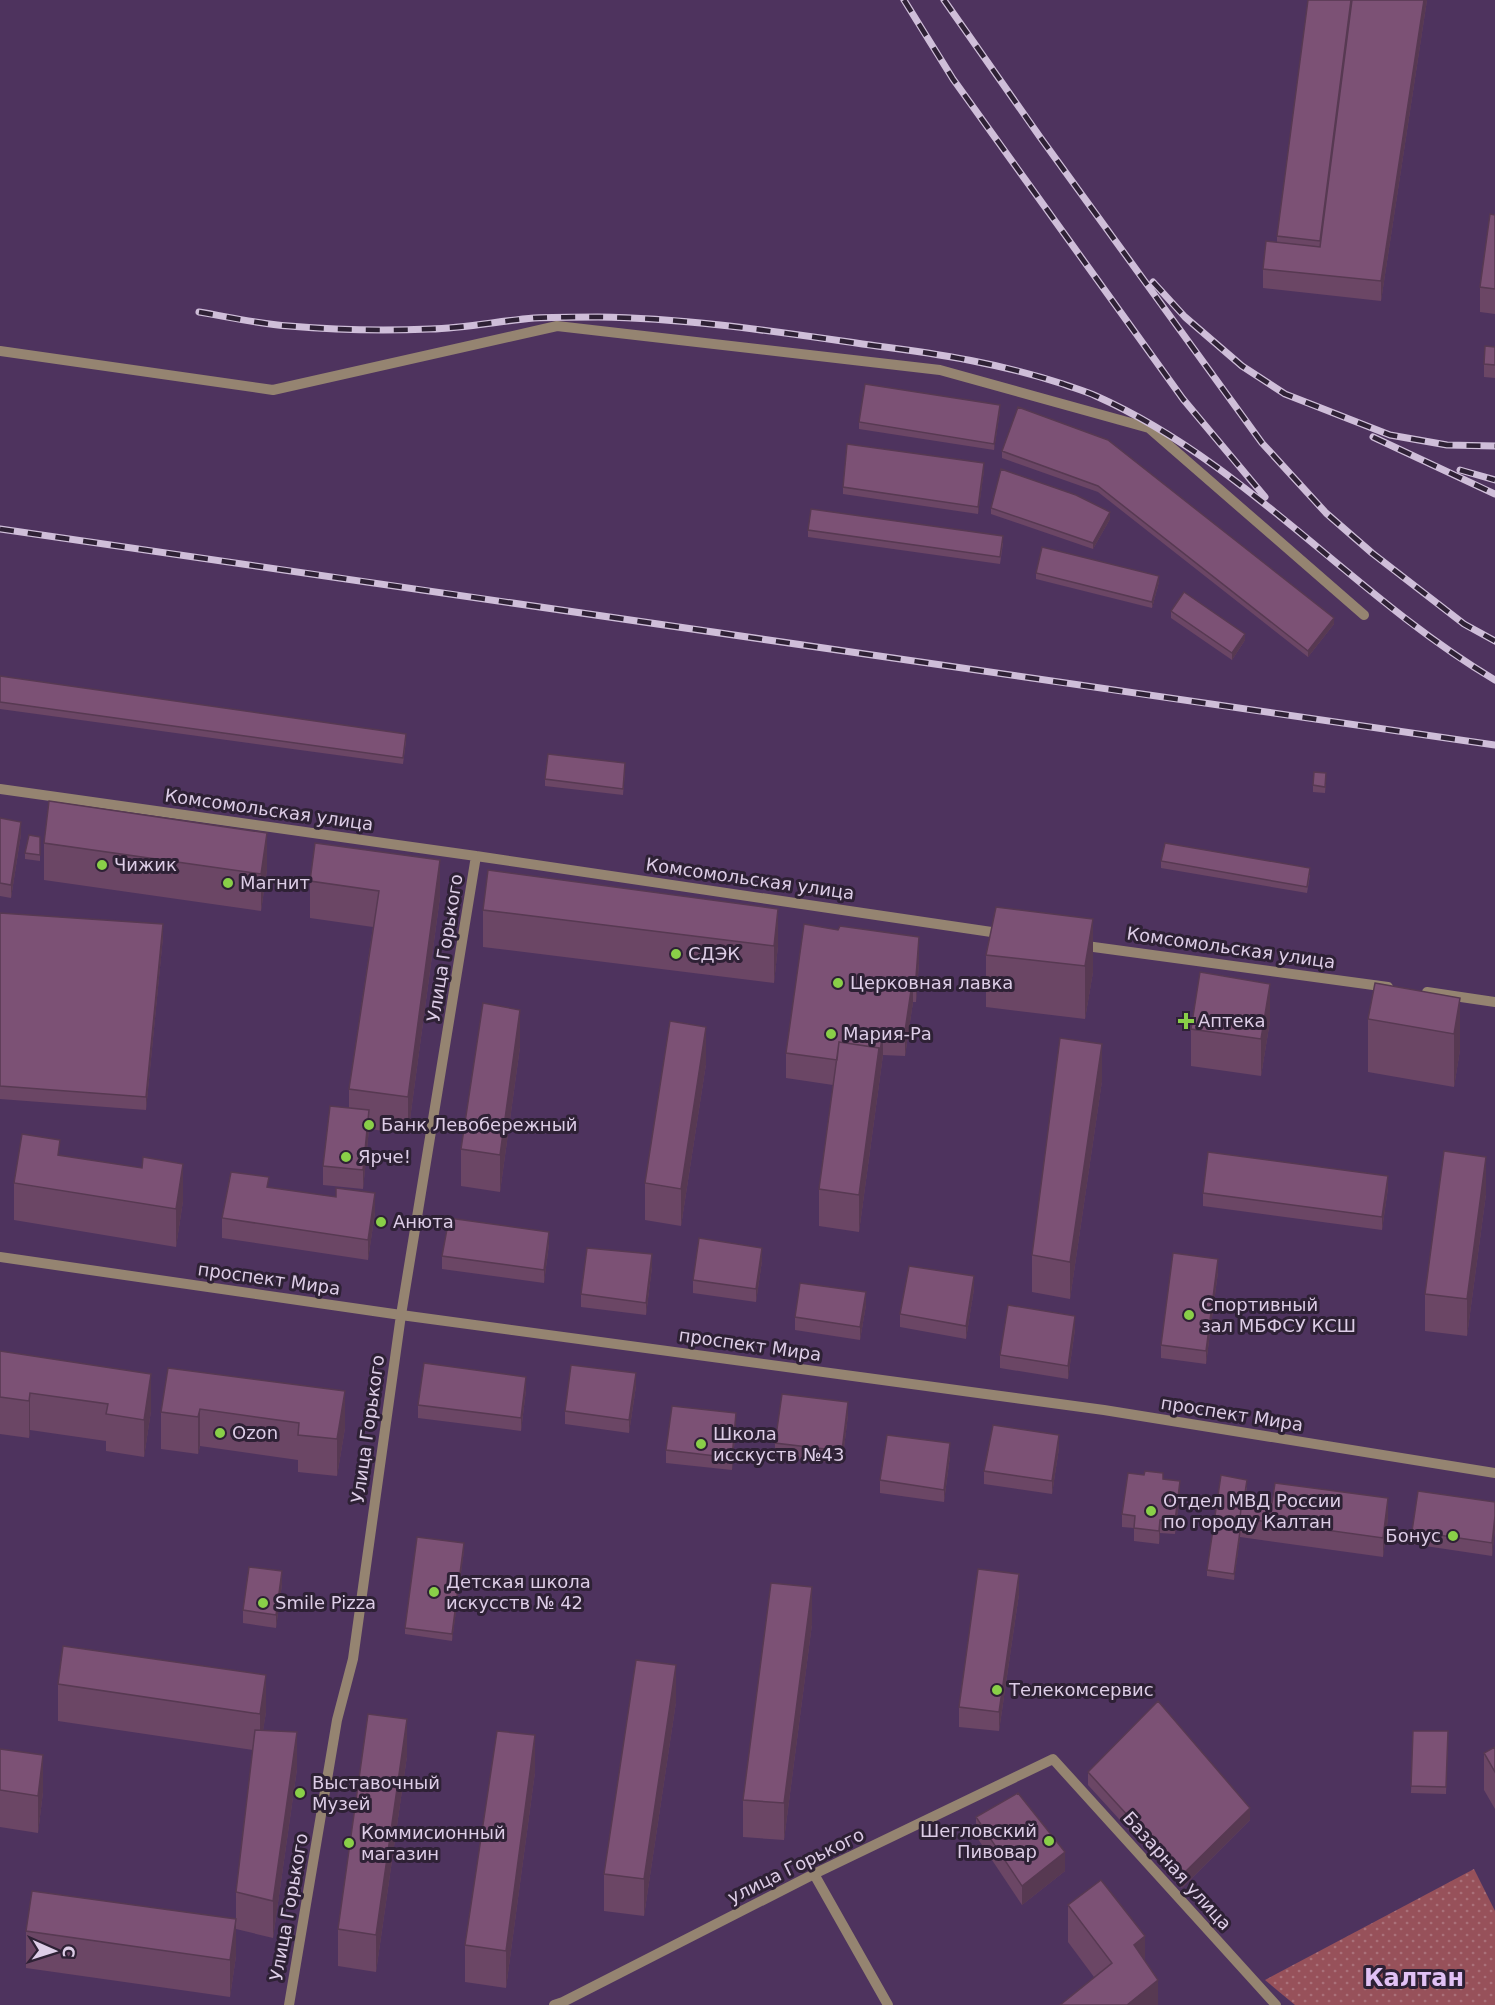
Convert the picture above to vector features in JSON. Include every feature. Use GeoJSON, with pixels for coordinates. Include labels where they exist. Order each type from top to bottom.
{"type":"FeatureCollection","features":[{"type":"Feature","properties":{"kind":"street"},"geometry":{"type":"LineString","coordinates":[[0,351],[273,390],[557,326],[939,370],[1149,428],[1364,615]]}},
{"type":"Feature","properties":{"kind":"street","name":"Комсомольская улица"},"geometry":{"type":"LineString","coordinates":[[0,789],[1020,936]]}},
{"type":"Feature","properties":{"kind":"street","name":"Улица Горького"},"geometry":{"type":"LineString","coordinates":[[289,2005],[337,1720],[353,1659],[401,1315],[476,856]]}},
{"type":"Feature","properties":{"kind":"street","name":"Комсомольская улица"},"geometry":{"type":"LineString","coordinates":[[1068,943],[1400,988]]}},
{"type":"Feature","properties":{"kind":"street"},"geometry":{"type":"LineString","coordinates":[[1412,990],[1495,1002]]}},
{"type":"Feature","properties":{"kind":"street","name":"проспект Мира"},"geometry":{"type":"LineString","coordinates":[[0,1257],[401,1315],[1104,1410],[1495,1473]]}},
{"type":"Feature","properties":{"kind":"street","name":"улица Горького"},"geometry":{"type":"LineString","coordinates":[[561,2004],[814,1874],[1053,1759]]}},
{"type":"Feature","properties":{"kind":"street","name":"Базарная улица"},"geometry":{"type":"LineString","coordinates":[[1053,1759],[1276,2005]]}},
{"type":"Feature","properties":{"kind":"street"},"geometry":{"type":"LineString","coordinates":[[814,1874],[888,2005]]}},
{"type":"Feature","properties":{"kind":"shaded area"},"geometry":{"type":"Polygon","coordinates":[[[1474,1869],[1495,1911],[1495,2005],[1295,2005],[1265,1980],[1474,1869]]]}},
{"type":"Feature","properties":{"kind":"building"},"geometry":{"type":"Polygon","coordinates":[[[1308,0],[1351,0],[1320,241],[1277,236],[1308,0]]]}},
{"type":"Feature","properties":{"kind":"building"},"geometry":{"type":"Polygon","coordinates":[[[1352,0],[1424,0],[1381,281],[1263,269],[1266,241],[1320,247],[1352,0]]]}},
{"type":"Feature","properties":{"kind":"building"},"geometry":{"type":"Polygon","coordinates":[[[1490,214],[1495,215],[1495,289],[1480,287],[1490,214]]]}},
{"type":"Feature","properties":{"kind":"building"},"geometry":{"type":"Polygon","coordinates":[[[1485,346],[1495,347],[1495,365],[1484,364],[1485,346]]]}},
{"type":"Feature","properties":{"kind":"building"},"geometry":{"type":"Polygon","coordinates":[[[865,384],[1000,405],[994,444],[859,422],[865,384]]]}},
{"type":"Feature","properties":{"kind":"building"},"geometry":{"type":"Polygon","coordinates":[[[1018,407],[1108,440],[1334,618],[1308,651],[1098,486],[1002,451],[1018,407]]]}},
{"type":"Feature","properties":{"kind":"building"},"geometry":{"type":"Polygon","coordinates":[[[847,444],[984,463],[978,507],[843,487],[847,444]]]}},
{"type":"Feature","properties":{"kind":"building"},"geometry":{"type":"Polygon","coordinates":[[[1001,469],[1076,495],[1110,512],[1093,543],[991,508],[1001,469]]]}},
{"type":"Feature","properties":{"kind":"building"},"geometry":{"type":"Polygon","coordinates":[[[811,509],[1003,536],[1000,557],[808,530],[811,509]]]}},
{"type":"Feature","properties":{"kind":"building"},"geometry":{"type":"Polygon","coordinates":[[[1042,547],[1159,576],[1152,602],[1036,573],[1042,547]]]}},
{"type":"Feature","properties":{"kind":"building"},"geometry":{"type":"Polygon","coordinates":[[[1184,592],[1245,634],[1232,653],[1171,611],[1184,592]]]}},
{"type":"Feature","properties":{"kind":"building"},"geometry":{"type":"Polygon","coordinates":[[[0,676],[406,734],[403,758],[0,702],[0,676]]]}},
{"type":"Feature","properties":{"kind":"building"},"geometry":{"type":"Polygon","coordinates":[[[548,754],[625,763],[623,789],[545,779],[548,754]]]}},
{"type":"Feature","properties":{"kind":"building"},"geometry":{"type":"Polygon","coordinates":[[[1314,772],[1326,773],[1325,787],[1313,785],[1314,772]]]}},
{"type":"Feature","properties":{"kind":"building"},"geometry":{"type":"Polygon","coordinates":[[[49,801],[267,833],[261,874],[44,843],[49,801]]]}},
{"type":"Feature","properties":{"kind":"building"},"geometry":{"type":"Polygon","coordinates":[[[0,818],[21,822],[11,885],[0,883],[0,818]]]}},
{"type":"Feature","properties":{"kind":"building"},"geometry":{"type":"Polygon","coordinates":[[[29,835],[40,837],[40,855],[25,853],[29,835]]]}},
{"type":"Feature","properties":{"kind":"building"},"geometry":{"type":"Polygon","coordinates":[[[315,843],[440,860],[408,1097],[349,1089],[379,891],[310,881],[315,843]]]}},
{"type":"Feature","properties":{"kind":"building"},"geometry":{"type":"Polygon","coordinates":[[[1165,843],[1310,868],[1307,887],[1161,861],[1165,843]]]}},
{"type":"Feature","properties":{"kind":"building"},"geometry":{"type":"Polygon","coordinates":[[[488,870],[778,909],[774,946],[483,910],[488,870]]]}},
{"type":"Feature","properties":{"kind":"building"},"geometry":{"type":"Polygon","coordinates":[[[996,907],[1093,919],[1085,966],[986,955],[996,907]]]}},
{"type":"Feature","properties":{"kind":"building"},"geometry":{"type":"Polygon","coordinates":[[[0,913],[163,924],[146,1097],[0,1086],[0,913]]]}},
{"type":"Feature","properties":{"kind":"building"},"geometry":{"type":"Polygon","coordinates":[[[804,924],[838,930],[840,926],[919,937],[916,977],[913,977],[905,1031],[883,1029],[879,1060],[879,1048],[839,1042],[837,1060],[786,1053],[804,924]]]}},
{"type":"Feature","properties":{"kind":"building"},"geometry":{"type":"Polygon","coordinates":[[[1200,972],[1270,984],[1261,1039],[1191,1029],[1200,972]]]}},
{"type":"Feature","properties":{"kind":"building"},"geometry":{"type":"Polygon","coordinates":[[[1375,983],[1460,998],[1454,1034],[1368,1019],[1375,983]]]}},
{"type":"Feature","properties":{"kind":"building"},"geometry":{"type":"Polygon","coordinates":[[[483,1003],[520,1010],[500,1155],[461,1149],[483,1003]]]}},
{"type":"Feature","properties":{"kind":"building"},"geometry":{"type":"Polygon","coordinates":[[[670,1021],[706,1027],[681,1189],[645,1183],[670,1021]]]}},
{"type":"Feature","properties":{"kind":"building"},"geometry":{"type":"Polygon","coordinates":[[[1060,1038],[1102,1044],[1070,1262],[1032,1255],[1060,1038]]]}},
{"type":"Feature","properties":{"kind":"building"},"geometry":{"type":"Polygon","coordinates":[[[839,1042],[879,1048],[859,1195],[819,1189],[839,1042]]]}},
{"type":"Feature","properties":{"kind":"building","name":"Ярче!"},"geometry":{"type":"Polygon","coordinates":[[[330,1106],[369,1110],[363,1170],[323,1166],[330,1106]]]}},
{"type":"Feature","properties":{"kind":"building"},"geometry":{"type":"Polygon","coordinates":[[[22,1134],[60,1140],[58,1155],[142,1168],[143,1157],[183,1164],[176,1209],[14,1183],[22,1134]]]}},
{"type":"Feature","properties":{"kind":"building"},"geometry":{"type":"Polygon","coordinates":[[[1444,1151],[1486,1157],[1467,1299],[1425,1294],[1444,1151]]]}},
{"type":"Feature","properties":{"kind":"building"},"geometry":{"type":"Polygon","coordinates":[[[1208,1152],[1388,1176],[1382,1217],[1203,1193],[1208,1152]]]}},
{"type":"Feature","properties":{"kind":"building"},"geometry":{"type":"Polygon","coordinates":[[[231,1172],[269,1177],[267,1187],[336,1197],[336,1188],[375,1193],[368,1240],[222,1218],[231,1172]]]}},
{"type":"Feature","properties":{"kind":"building"},"geometry":{"type":"Polygon","coordinates":[[[449,1218],[549,1232],[544,1270],[442,1256],[449,1218]]]}},
{"type":"Feature","properties":{"kind":"building"},"geometry":{"type":"Polygon","coordinates":[[[699,1238],[762,1248],[756,1289],[693,1280],[699,1238]]]}},
{"type":"Feature","properties":{"kind":"building"},"geometry":{"type":"Polygon","coordinates":[[[587,1248],[652,1254],[646,1303],[581,1294],[587,1248]]]}},
{"type":"Feature","properties":{"kind":"building","name":"Спортивный зал МБФСУ КСШ"},"geometry":{"type":"Polygon","coordinates":[[[1173,1253],[1218,1259],[1206,1351],[1161,1345],[1173,1253]]]}},
{"type":"Feature","properties":{"kind":"building"},"geometry":{"type":"Polygon","coordinates":[[[909,1266],[974,1276],[966,1326],[900,1314],[909,1266]]]}},
{"type":"Feature","properties":{"kind":"building"},"geometry":{"type":"Polygon","coordinates":[[[800,1283],[866,1292],[860,1327],[795,1317],[800,1283]]]}},
{"type":"Feature","properties":{"kind":"building"},"geometry":{"type":"Polygon","coordinates":[[[1008,1305],[1075,1316],[1068,1366],[1000,1355],[1008,1305]]]}},
{"type":"Feature","properties":{"kind":"building"},"geometry":{"type":"Polygon","coordinates":[[[0,1351],[151,1374],[144,1420],[106,1414],[108,1404],[30,1393],[29,1401],[0,1397],[0,1351]]]}},
{"type":"Feature","properties":{"kind":"building"},"geometry":{"type":"Polygon","coordinates":[[[424,1363],[526,1377],[521,1418],[418,1405],[424,1363]]]}},
{"type":"Feature","properties":{"kind":"building"},"geometry":{"type":"Polygon","coordinates":[[[571,1365],[636,1373],[629,1420],[565,1411],[571,1365]]]}},
{"type":"Feature","properties":{"kind":"building"},"geometry":{"type":"Polygon","coordinates":[[[168,1368],[345,1391],[337,1439],[298,1435],[299,1423],[200,1409],[198,1417],[161,1412],[168,1368]]]}},
{"type":"Feature","properties":{"kind":"building"},"geometry":{"type":"Polygon","coordinates":[[[782,1394],[848,1402],[842,1451],[775,1443],[782,1394]]]}},
{"type":"Feature","properties":{"kind":"building","name":"Школа исскуств №43"},"geometry":{"type":"Polygon","coordinates":[[[672,1406],[736,1413],[732,1458],[666,1450],[672,1406]]]}},
{"type":"Feature","properties":{"kind":"building"},"geometry":{"type":"Polygon","coordinates":[[[993,1425],[1059,1435],[1052,1481],[984,1471],[993,1425]]]}},
{"type":"Feature","properties":{"kind":"building"},"geometry":{"type":"Polygon","coordinates":[[[887,1435],[950,1443],[944,1490],[880,1480],[887,1435]]]}},
{"type":"Feature","properties":{"kind":"building","name":"Отдел МВД России по городу Калтан"},"geometry":{"type":"Polygon","coordinates":[[[1145,1471],[1163,1473],[1163,1479],[1180,1481],[1175,1521],[1160,1520],[1159,1531],[1134,1528],[1135,1516],[1122,1514],[1128,1473],[1144,1475],[1145,1471]]]}},
{"type":"Feature","properties":{"kind":"building"},"geometry":{"type":"Polygon","coordinates":[[[1221,1475],[1247,1480],[1244,1499],[1242,1499],[1234,1574],[1207,1570],[1221,1475]]]}},
{"type":"Feature","properties":{"kind":"building"},"geometry":{"type":"Polygon","coordinates":[[[1275,1483],[1388,1498],[1383,1538],[1240,1518],[1242,1499],[1272,1503],[1275,1483]]]}},
{"type":"Feature","properties":{"kind":"building","name":"Бонус"},"geometry":{"type":"Polygon","coordinates":[[[1418,1491],[1495,1502],[1492,1543],[1412,1531],[1418,1491]]]}},
{"type":"Feature","properties":{"kind":"building","name":"Детская школа искусств № 42"},"geometry":{"type":"Polygon","coordinates":[[[417,1537],[464,1543],[452,1634],[405,1628],[417,1537]]]}},
{"type":"Feature","properties":{"kind":"building","name":"Smile Pizza"},"geometry":{"type":"Polygon","coordinates":[[[249,1567],[282,1571],[276,1615],[243,1610],[249,1567]]]}},
{"type":"Feature","properties":{"kind":"building"},"geometry":{"type":"Polygon","coordinates":[[[978,1569],[1019,1574],[999,1712],[959,1707],[978,1569]]]}},
{"type":"Feature","properties":{"kind":"building"},"geometry":{"type":"Polygon","coordinates":[[[771,1583],[812,1587],[784,1803],[743,1800],[771,1583]]]}},
{"type":"Feature","properties":{"kind":"building"},"geometry":{"type":"Polygon","coordinates":[[[63,1646],[266,1675],[260,1714],[58,1684],[63,1646]]]}},
{"type":"Feature","properties":{"kind":"building"},"geometry":{"type":"Polygon","coordinates":[[[636,1660],[676,1665],[644,1879],[604,1874],[636,1660]]]}},
{"type":"Feature","properties":{"kind":"building"},"geometry":{"type":"Polygon","coordinates":[[[1158,1701],[1250,1808],[1182,1875],[1088,1772],[1158,1701]]]}},
{"type":"Feature","properties":{"kind":"building"},"geometry":{"type":"Polygon","coordinates":[[[368,1714],[407,1719],[376,1935],[338,1929],[368,1714]]]}},
{"type":"Feature","properties":{"kind":"building"},"geometry":{"type":"Polygon","coordinates":[[[255,1730],[297,1732],[273,1901],[236,1892],[255,1730]]]}},
{"type":"Feature","properties":{"kind":"building"},"geometry":{"type":"Polygon","coordinates":[[[497,1731],[535,1735],[506,1951],[465,1945],[497,1731]]]}},
{"type":"Feature","properties":{"kind":"building"},"geometry":{"type":"Polygon","coordinates":[[[1413,1731],[1448,1731],[1446,1787],[1411,1786],[1413,1731]]]}},
{"type":"Feature","properties":{"kind":"building"},"geometry":{"type":"Polygon","coordinates":[[[1495,1747],[1495,1772],[1484,1753],[1495,1747]]]}},
{"type":"Feature","properties":{"kind":"building"},"geometry":{"type":"Polygon","coordinates":[[[0,1749],[43,1755],[38,1796],[0,1790],[0,1749]]]}},
{"type":"Feature","properties":{"kind":"building"},"geometry":{"type":"Polygon","coordinates":[[[1018,1793],[1065,1852],[1022,1886],[976,1817],[1018,1793]]]}},
{"type":"Feature","properties":{"kind":"building"},"geometry":{"type":"Polygon","coordinates":[[[1101,1880],[1145,1936],[1134,1945],[1158,1980],[1127,2005],[1060,2005],[1112,1963],[1068,1905],[1101,1880]]]}},
{"type":"Feature","properties":{"kind":"building"},"geometry":{"type":"Polygon","coordinates":[[[32,1891],[236,1919],[230,1960],[26,1931],[32,1891]]]}},
{"type":"Feature","properties":{"kind":"railway"},"geometry":{"type":"LineString","coordinates":[[904,0],[953,79],[1183,399],[1265,497]]}},
{"type":"Feature","properties":{"kind":"railway"},"geometry":{"type":"LineString","coordinates":[[944,0],[1040,137],[1262,443],[1326,513],[1372,553],[1464,624],[1495,641]]}},
{"type":"Feature","properties":{"kind":"railway"},"geometry":{"type":"LineString","coordinates":[[1153,282],[1185,317],[1242,366],[1285,394],[1390,435],[1447,445],[1495,446]]}},
{"type":"Feature","properties":{"kind":"railway"},"geometry":{"type":"LineString","coordinates":[[199,312],[278,325],[360,330],[443,328],[542,318],[598,317],[668,320],[772,331],[924,352],[971,360],[1040,377],[1096,396],[1151,424],[1202,457],[1251,493],[1394,610],[1444,647],[1495,680]]}},
{"type":"Feature","properties":{"kind":"railway"},"geometry":{"type":"LineString","coordinates":[[1373,437],[1495,494]]}},
{"type":"Feature","properties":{"kind":"railway"},"geometry":{"type":"LineString","coordinates":[[1460,470],[1495,480]]}},
{"type":"Feature","properties":{"kind":"railway"},"geometry":{"type":"LineString","coordinates":[[0,529],[1495,745]]}},
{"type":"Feature","properties":{"kind":"place","name":"Чижик"},"geometry":{"type":"Point","coordinates":[102,865]}},
{"type":"Feature","properties":{"kind":"place","name":"Магнит"},"geometry":{"type":"Point","coordinates":[228,883]}},
{"type":"Feature","properties":{"kind":"place","name":"СДЭК"},"geometry":{"type":"Point","coordinates":[676,954]}},
{"type":"Feature","properties":{"kind":"place","name":"Церковная лавка"},"geometry":{"type":"Point","coordinates":[838,983]}},
{"type":"Feature","properties":{"kind":"place","name":"Аптека"},"geometry":{"type":"Point","coordinates":[1186,1021]}},
{"type":"Feature","properties":{"kind":"place","name":"Мария-Ра"},"geometry":{"type":"Point","coordinates":[831,1034]}},
{"type":"Feature","properties":{"kind":"place","name":"Банк Левобережный"},"geometry":{"type":"Point","coordinates":[369,1125]}},
{"type":"Feature","properties":{"kind":"place","name":"Ярче!"},"geometry":{"type":"Point","coordinates":[346,1157]}},
{"type":"Feature","properties":{"kind":"place","name":"Анюта"},"geometry":{"type":"Point","coordinates":[381,1222]}},
{"type":"Feature","properties":{"kind":"place","name":"Спортивный зал МБФСУ КСШ"},"geometry":{"type":"Point","coordinates":[1189,1315]}},
{"type":"Feature","properties":{"kind":"place","name":"Ozon"},"geometry":{"type":"Point","coordinates":[220,1433]}},
{"type":"Feature","properties":{"kind":"place","name":"Школа исскуств №43"},"geometry":{"type":"Point","coordinates":[701,1444]}},
{"type":"Feature","properties":{"kind":"place","name":"Отдел МВД России по городу Калтан"},"geometry":{"type":"Point","coordinates":[1151,1511]}},
{"type":"Feature","properties":{"kind":"place","name":"Бонус"},"geometry":{"type":"Point","coordinates":[1453,1536]}},
{"type":"Feature","properties":{"kind":"place","name":"Детская школа искусств № 42"},"geometry":{"type":"Point","coordinates":[434,1592]}},
{"type":"Feature","properties":{"kind":"place","name":"Smile Pizza"},"geometry":{"type":"Point","coordinates":[263,1603]}},
{"type":"Feature","properties":{"kind":"place","name":"Телекомсервис"},"geometry":{"type":"Point","coordinates":[997,1690]}},
{"type":"Feature","properties":{"kind":"place","name":"Выставочный Музей"},"geometry":{"type":"Point","coordinates":[300,1793]}},
{"type":"Feature","properties":{"kind":"place","name":"Шегловский Пивовар"},"geometry":{"type":"Point","coordinates":[1049,1841]}},
{"type":"Feature","properties":{"kind":"place","name":"Коммисионный магазин"},"geometry":{"type":"Point","coordinates":[349,1843]}},
{"type":"Feature","properties":{"kind":"district","name":"Калтан"},"geometry":{"type":"Point","coordinates":[1414,1978]}}]}
